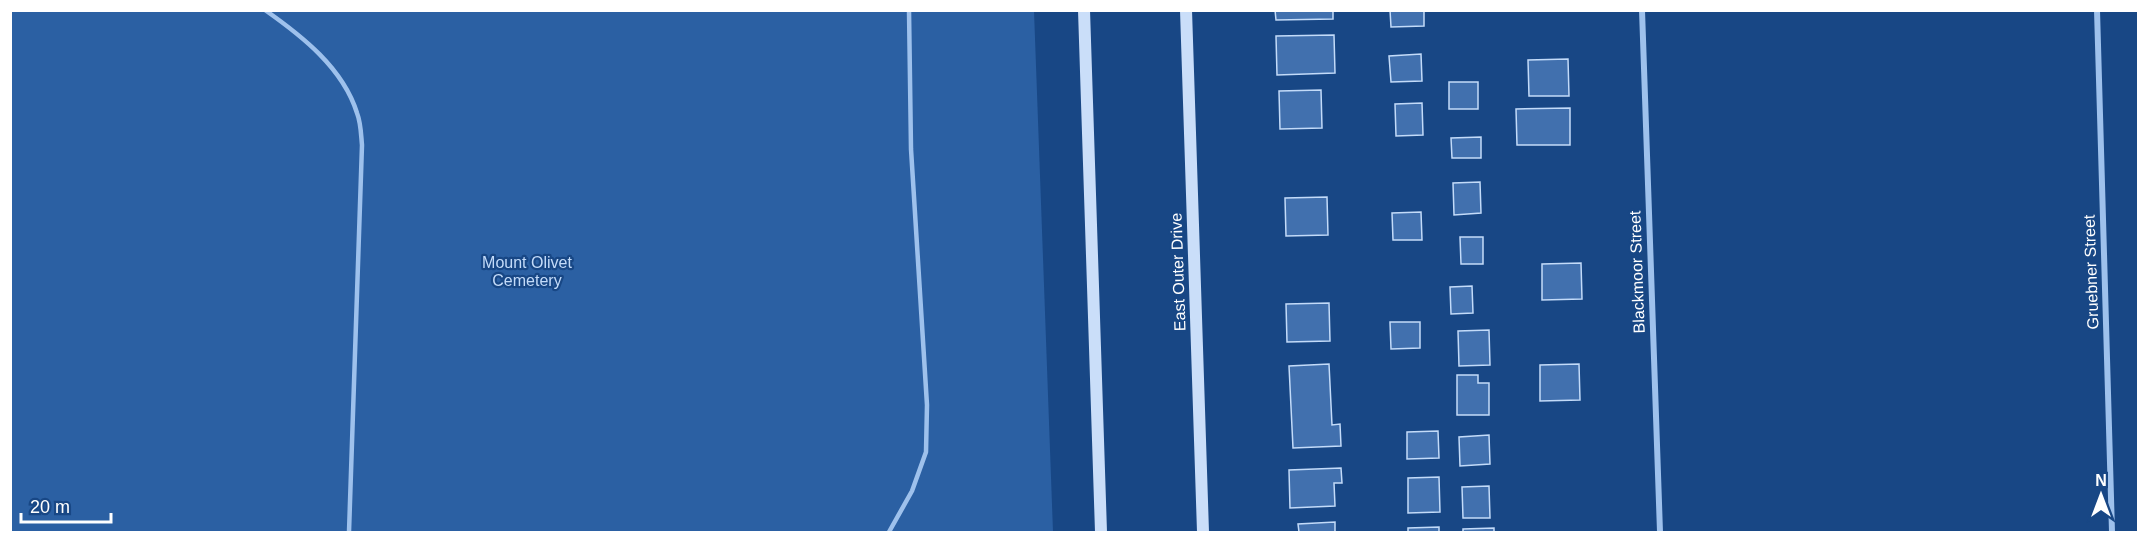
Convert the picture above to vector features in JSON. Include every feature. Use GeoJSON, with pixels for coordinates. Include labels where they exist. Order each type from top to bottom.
{"type":"FeatureCollection","features":[{"type":"Feature","properties":{"kind":"main road"},"geometry":{"type":"LineString","coordinates":[[1084,10],[1101,532]]}},
{"type":"Feature","properties":{"kind":"main road","name":"East Outer Drive"},"geometry":{"type":"LineString","coordinates":[[1186,10],[1203,532]]}},
{"type":"Feature","properties":{"kind":"street","name":"Blackmoor Street"},"geometry":{"type":"LineString","coordinates":[[1642,10],[1660,532]]}},
{"type":"Feature","properties":{"kind":"street","name":"Gruebner Street"},"geometry":{"type":"LineString","coordinates":[[2097,10],[2112,532]]}},
{"type":"Feature","properties":{"kind":"lane"},"geometry":{"type":"LineString","coordinates":[[265,10],[322,56],[349,91],[358,115],[362,145],[349,532]]}},
{"type":"Feature","properties":{"kind":"lane"},"geometry":{"type":"LineString","coordinates":[[889,532],[907,501],[926,452],[927,405],[911,149],[909,10]]}},
{"type":"Feature","properties":{"kind":"green space","name":"Mount Olivet Cemetery"},"geometry":{"type":"Polygon","coordinates":[[[10,11],[1034,11],[1053,532],[11,532],[10,11]]]}},
{"type":"Feature","properties":{"kind":"building"},"geometry":{"type":"Polygon","coordinates":[[[1275,10],[1333,10],[1333,19],[1276,20],[1275,10]]]}},
{"type":"Feature","properties":{"kind":"building"},"geometry":{"type":"Polygon","coordinates":[[[1390,10],[1424,10],[1424,26],[1391,27],[1390,10]]]}},
{"type":"Feature","properties":{"kind":"building"},"geometry":{"type":"Polygon","coordinates":[[[1334,35],[1335,73],[1277,75],[1276,36],[1334,35]]]}},
{"type":"Feature","properties":{"kind":"building"},"geometry":{"type":"Polygon","coordinates":[[[1421,54],[1422,81],[1391,82],[1389,56],[1421,54]]]}},
{"type":"Feature","properties":{"kind":"building"},"geometry":{"type":"Polygon","coordinates":[[[1568,59],[1569,96],[1529,96],[1528,60],[1568,59]]]}},
{"type":"Feature","properties":{"kind":"building"},"geometry":{"type":"Polygon","coordinates":[[[1449,82],[1478,82],[1478,109],[1449,109],[1449,82]]]}},
{"type":"Feature","properties":{"kind":"building"},"geometry":{"type":"Polygon","coordinates":[[[1321,90],[1322,128],[1280,129],[1279,91],[1321,90]]]}},
{"type":"Feature","properties":{"kind":"building"},"geometry":{"type":"Polygon","coordinates":[[[1422,103],[1423,135],[1396,136],[1395,104],[1422,103]]]}},
{"type":"Feature","properties":{"kind":"building"},"geometry":{"type":"Polygon","coordinates":[[[1570,108],[1570,145],[1517,145],[1516,109],[1570,108]]]}},
{"type":"Feature","properties":{"kind":"building"},"geometry":{"type":"Polygon","coordinates":[[[1481,137],[1481,158],[1452,158],[1451,138],[1481,137]]]}},
{"type":"Feature","properties":{"kind":"building"},"geometry":{"type":"Polygon","coordinates":[[[1480,182],[1481,213],[1454,215],[1453,183],[1480,182]]]}},
{"type":"Feature","properties":{"kind":"building"},"geometry":{"type":"Polygon","coordinates":[[[1327,197],[1328,235],[1286,236],[1285,198],[1327,197]]]}},
{"type":"Feature","properties":{"kind":"building"},"geometry":{"type":"Polygon","coordinates":[[[1421,212],[1422,240],[1393,240],[1392,213],[1421,212]]]}},
{"type":"Feature","properties":{"kind":"building"},"geometry":{"type":"Polygon","coordinates":[[[1460,237],[1483,237],[1483,264],[1461,264],[1460,237]]]}},
{"type":"Feature","properties":{"kind":"building"},"geometry":{"type":"Polygon","coordinates":[[[1581,263],[1582,299],[1542,300],[1542,264],[1581,263]]]}},
{"type":"Feature","properties":{"kind":"building"},"geometry":{"type":"Polygon","coordinates":[[[1472,286],[1473,313],[1451,314],[1450,287],[1472,286]]]}},
{"type":"Feature","properties":{"kind":"building"},"geometry":{"type":"Polygon","coordinates":[[[1329,303],[1330,341],[1287,342],[1286,304],[1329,303]]]}},
{"type":"Feature","properties":{"kind":"building"},"geometry":{"type":"Polygon","coordinates":[[[1390,322],[1420,322],[1420,348],[1391,349],[1390,322]]]}},
{"type":"Feature","properties":{"kind":"building"},"geometry":{"type":"Polygon","coordinates":[[[1489,330],[1490,365],[1459,366],[1458,331],[1489,330]]]}},
{"type":"Feature","properties":{"kind":"building"},"geometry":{"type":"Polygon","coordinates":[[[1329,364],[1332,425],[1340,424],[1341,446],[1293,448],[1289,366],[1329,364]]]}},
{"type":"Feature","properties":{"kind":"building"},"geometry":{"type":"Polygon","coordinates":[[[1579,364],[1580,400],[1540,401],[1540,365],[1579,364]]]}},
{"type":"Feature","properties":{"kind":"building"},"geometry":{"type":"Polygon","coordinates":[[[1457,375],[1478,375],[1478,383],[1489,383],[1489,415],[1457,415],[1457,375]]]}},
{"type":"Feature","properties":{"kind":"building"},"geometry":{"type":"Polygon","coordinates":[[[1438,431],[1439,458],[1407,459],[1407,432],[1438,431]]]}},
{"type":"Feature","properties":{"kind":"building"},"geometry":{"type":"Polygon","coordinates":[[[1489,435],[1490,464],[1460,466],[1459,437],[1489,435]]]}},
{"type":"Feature","properties":{"kind":"building"},"geometry":{"type":"Polygon","coordinates":[[[1341,468],[1342,483],[1334,483],[1335,506],[1290,508],[1289,470],[1341,468]]]}},
{"type":"Feature","properties":{"kind":"building"},"geometry":{"type":"Polygon","coordinates":[[[1439,477],[1440,512],[1408,513],[1408,478],[1439,477]]]}},
{"type":"Feature","properties":{"kind":"building"},"geometry":{"type":"Polygon","coordinates":[[[1489,486],[1490,518],[1463,518],[1462,487],[1489,486]]]}},
{"type":"Feature","properties":{"kind":"building"},"geometry":{"type":"Polygon","coordinates":[[[1335,522],[1335,532],[1299,532],[1298,524],[1335,522]]]}},
{"type":"Feature","properties":{"kind":"building"},"geometry":{"type":"Polygon","coordinates":[[[1439,527],[1439,532],[1408,532],[1408,528],[1439,527]]]}},
{"type":"Feature","properties":{"kind":"building"},"geometry":{"type":"Polygon","coordinates":[[[1494,528],[1494,532],[1463,532],[1463,529],[1494,528]]]}}]}
